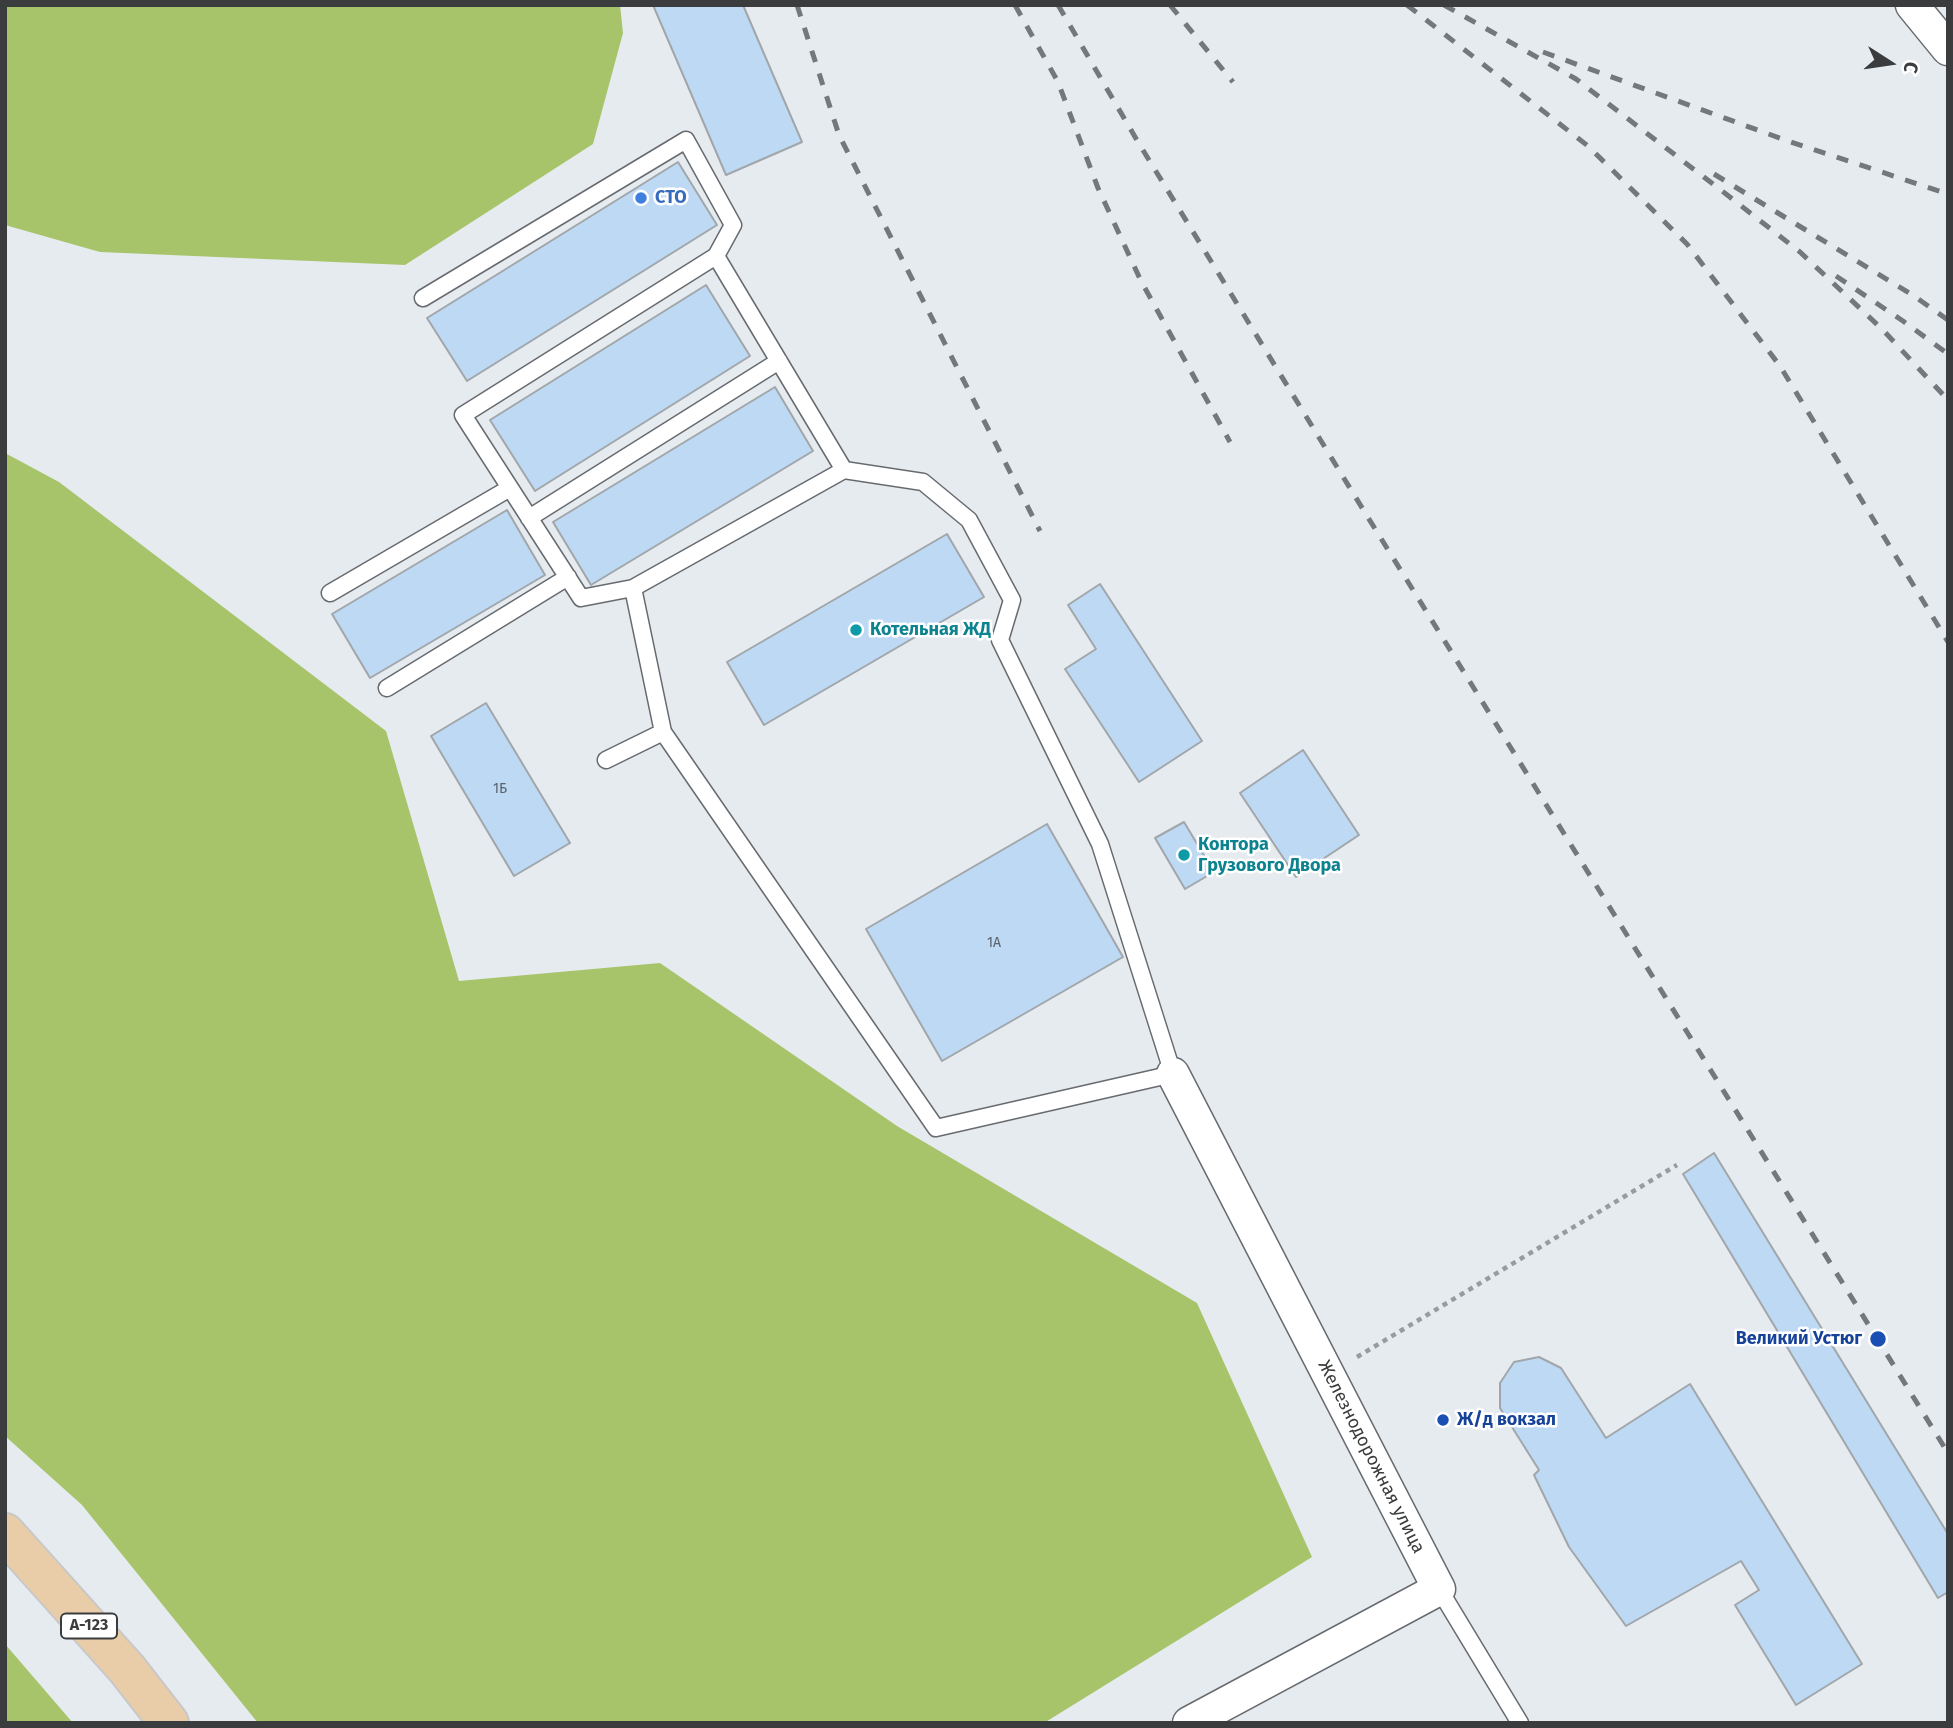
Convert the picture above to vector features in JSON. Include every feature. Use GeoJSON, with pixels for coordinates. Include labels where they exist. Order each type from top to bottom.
{"type":"FeatureCollection","features":[{"type":"Feature","properties":{"kind":"main road","name":"А-123"},"geometry":{"type":"LineString","coordinates":[[5,1533],[127,1669],[169,1723]]}},
{"type":"Feature","properties":{"kind":"street"},"geometry":{"type":"LineString","coordinates":[[1912,5],[1948,49]]}},
{"type":"Feature","properties":{"kind":"street","name":"Железнодорожная улица"},"geometry":{"type":"LineString","coordinates":[[1173,1074],[1438,1588]]}},
{"type":"Feature","properties":{"kind":"street"},"geometry":{"type":"LineString","coordinates":[[1189,1723],[1438,1588]]}},
{"type":"Feature","properties":{"kind":"lane"},"geometry":{"type":"LineString","coordinates":[[423,298],[686,140],[733,225],[716,256],[463,415],[581,598],[633,588],[844,470],[923,482],[969,520],[1012,600],[1000,640],[1100,844],[1173,1074],[936,1128],[663,732],[633,588]]}},
{"type":"Feature","properties":{"kind":"lane"},"geometry":{"type":"LineString","coordinates":[[716,256],[844,470]]}},
{"type":"Feature","properties":{"kind":"lane"},"geometry":{"type":"LineString","coordinates":[[529,517],[779,361]]}},
{"type":"Feature","properties":{"kind":"lane"},"geometry":{"type":"LineString","coordinates":[[330,593],[510,488]]}},
{"type":"Feature","properties":{"kind":"lane"},"geometry":{"type":"LineString","coordinates":[[387,688],[568,577]]}},
{"type":"Feature","properties":{"kind":"lane"},"geometry":{"type":"LineString","coordinates":[[606,760],[663,732]]}},
{"type":"Feature","properties":{"kind":"lane"},"geometry":{"type":"LineString","coordinates":[[1438,1588],[1520,1723]]}},
{"type":"Feature","properties":{"kind":"path"},"geometry":{"type":"LineString","coordinates":[[1328,1374],[1677,1165]]}},
{"type":"Feature","properties":{"kind":"green space"},"geometry":{"type":"Polygon","coordinates":[[[5,5],[620,5],[623,33],[593,144],[405,265],[100,252],[5,225],[5,5]]]}},
{"type":"Feature","properties":{"kind":"green space"},"geometry":{"type":"Polygon","coordinates":[[[5,453],[59,482],[386,731],[459,981],[660,963],[897,1126],[1197,1303],[1312,1557],[1044,1723],[258,1723],[82,1505],[5,1436],[5,453]]]}},
{"type":"Feature","properties":{"kind":"green space"},"geometry":{"type":"Polygon","coordinates":[[[5,1644],[73,1723],[5,1723],[5,1644]]]}},
{"type":"Feature","properties":{"kind":"building"},"geometry":{"type":"Polygon","coordinates":[[[653,5],[743,5],[802,142],[726,175],[653,5]]]}},
{"type":"Feature","properties":{"kind":"building"},"geometry":{"type":"Polygon","coordinates":[[[678,162],[717,225],[467,381],[427,318],[678,162]]]}},
{"type":"Feature","properties":{"kind":"building"},"geometry":{"type":"Polygon","coordinates":[[[706,285],[750,356],[535,491],[490,420],[706,285]]]}},
{"type":"Feature","properties":{"kind":"building"},"geometry":{"type":"Polygon","coordinates":[[[775,387],[813,451],[591,585],[553,522],[775,387]]]}},
{"type":"Feature","properties":{"kind":"building"},"geometry":{"type":"Polygon","coordinates":[[[507,510],[545,575],[370,678],[332,614],[507,510]]]}},
{"type":"Feature","properties":{"kind":"building","name":"Котельная ЖД"},"geometry":{"type":"Polygon","coordinates":[[[947,534],[984,597],[764,725],[727,662],[947,534]]]}},
{"type":"Feature","properties":{"kind":"building"},"geometry":{"type":"Polygon","coordinates":[[[1100,584],[1202,741],[1139,782],[1065,669],[1096,649],[1068,605],[1100,584]]]}},
{"type":"Feature","properties":{"kind":"building"},"geometry":{"type":"Polygon","coordinates":[[[486,703],[570,843],[514,876],[431,736],[486,703]]]}},
{"type":"Feature","properties":{"kind":"building"},"geometry":{"type":"Polygon","coordinates":[[[1303,750],[1359,835],[1296,877],[1240,793],[1303,750]]]}},
{"type":"Feature","properties":{"kind":"building","name":"Контора Грузового Двора"},"geometry":{"type":"Polygon","coordinates":[[[1184,822],[1214,872],[1185,889],[1155,838],[1184,822]]]}},
{"type":"Feature","properties":{"kind":"building"},"geometry":{"type":"Polygon","coordinates":[[[1047,824],[1123,957],[942,1061],[866,929],[1047,824]]]}},
{"type":"Feature","properties":{"kind":"building"},"geometry":{"type":"Polygon","coordinates":[[[1714,1153],[1948,1534],[1948,1592],[1938,1598],[1683,1174],[1714,1153]]]}},
{"type":"Feature","properties":{"kind":"building"},"geometry":{"type":"Polygon","coordinates":[[[1539,1357],[1561,1368],[1606,1438],[1690,1384],[1862,1664],[1796,1705],[1735,1605],[1759,1590],[1741,1561],[1626,1626],[1569,1547],[1534,1475],[1539,1470],[1500,1408],[1500,1383],[1514,1362],[1539,1357]]]}},
{"type":"Feature","properties":{"kind":"railway"},"geometry":{"type":"LineString","coordinates":[[797,5],[839,135],[1040,531]]}},
{"type":"Feature","properties":{"kind":"railway"},"geometry":{"type":"LineString","coordinates":[[1015,5],[1058,82],[1098,188],[1141,281],[1230,442]]}},
{"type":"Feature","properties":{"kind":"railway"},"geometry":{"type":"LineString","coordinates":[[1058,5],[1138,142],[1364,511],[1948,1453]]}},
{"type":"Feature","properties":{"kind":"railway"},"geometry":{"type":"LineString","coordinates":[[1170,5],[1233,82]]}},
{"type":"Feature","properties":{"kind":"railway"},"geometry":{"type":"LineString","coordinates":[[1407,5],[1588,146],[1687,244],[1780,366],[1948,642]]}},
{"type":"Feature","properties":{"kind":"railway"},"geometry":{"type":"LineString","coordinates":[[1444,5],[1576,79],[1726,194],[1800,252],[1882,329],[1948,400]]}},
{"type":"Feature","properties":{"kind":"railway"},"geometry":{"type":"LineString","coordinates":[[1543,52],[1785,140],[1948,194]]}},
{"type":"Feature","properties":{"kind":"railway"},"geometry":{"type":"LineString","coordinates":[[1714,174],[1914,296],[1948,320]]}},
{"type":"Feature","properties":{"kind":"railway"},"geometry":{"type":"LineString","coordinates":[[1836,276],[1948,354]]}},
{"type":"Feature","properties":{"kind":"place","name":"СТО"},"geometry":{"type":"Point","coordinates":[641,198]}},
{"type":"Feature","properties":{"kind":"place","name":"Котельная ЖД"},"geometry":{"type":"Point","coordinates":[856,630]}},
{"type":"Feature","properties":{"kind":"place","name":"Контора Грузового Двора"},"geometry":{"type":"Point","coordinates":[1184,855]}},
{"type":"Feature","properties":{"kind":"place","name":"Великий Устюг"},"geometry":{"type":"Point","coordinates":[1878,1339]}},
{"type":"Feature","properties":{"kind":"place","name":"Ж/д вокзал"},"geometry":{"type":"Point","coordinates":[1443,1420]}}]}
